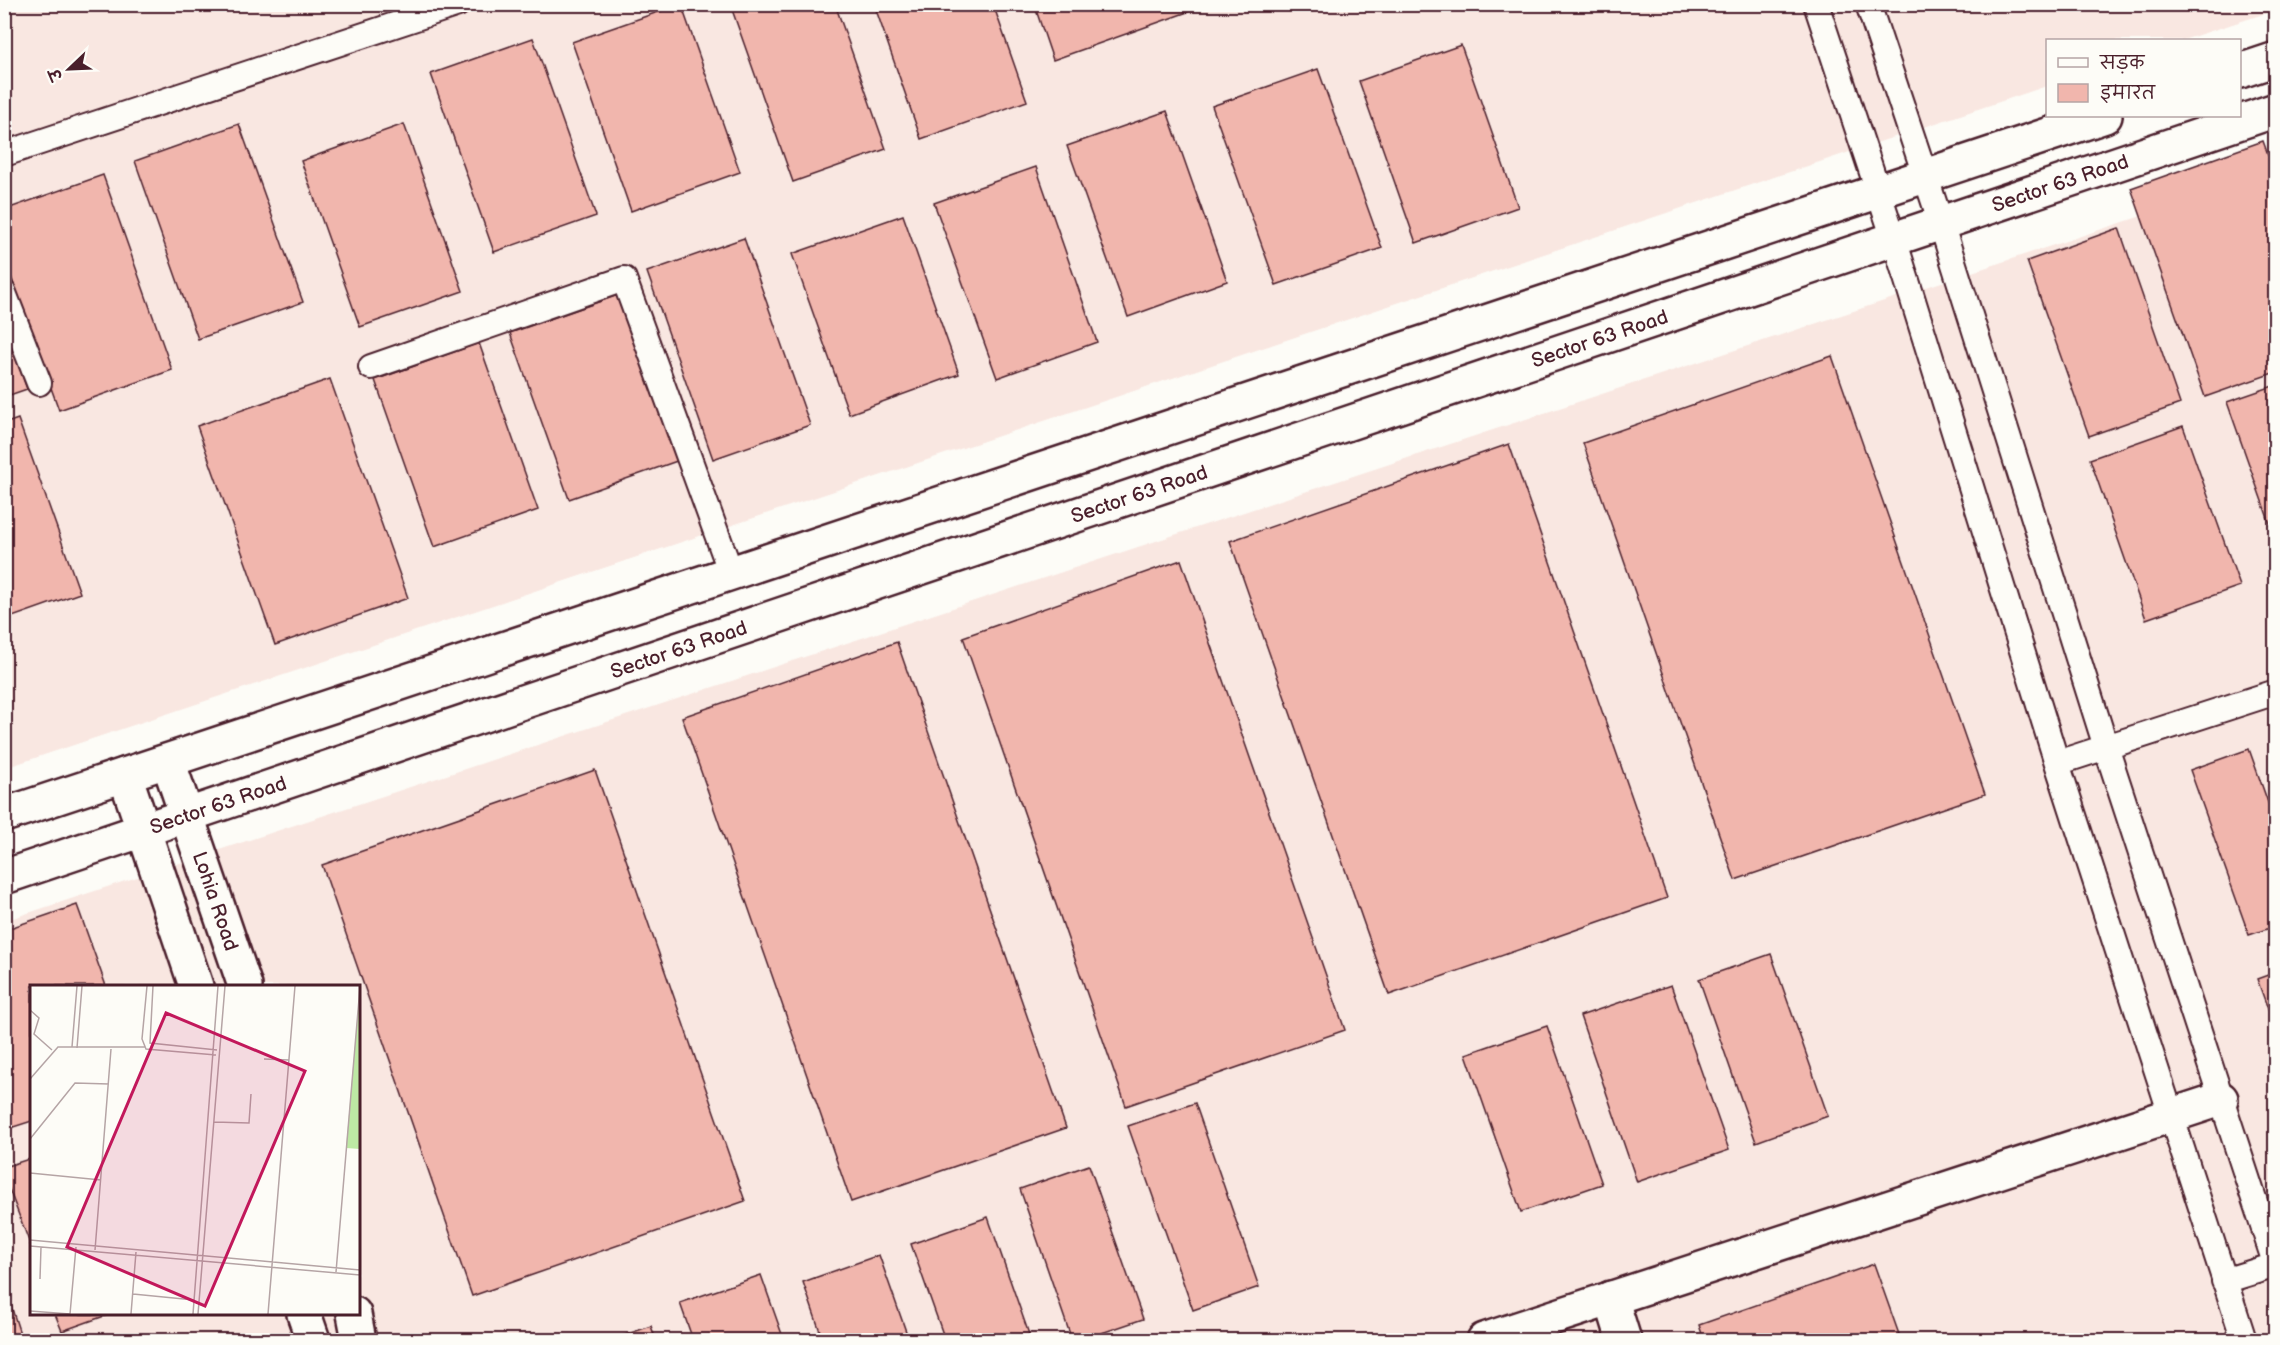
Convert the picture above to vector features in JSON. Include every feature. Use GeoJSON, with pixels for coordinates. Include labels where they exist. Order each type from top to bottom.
{"type":"FeatureCollection","features":[{"type":"Feature","properties":{"kind":"street"},"geometry":{"type":"LineString","coordinates":[[2241,71],[2276,59]]}},
{"type":"Feature","properties":{"kind":"street","name":"Sector 63 Road"},"geometry":{"type":"LineString","coordinates":[[4,877],[1894,238],[2274,116]]}},
{"type":"Feature","properties":{"kind":"street"},"geometry":{"type":"LineString","coordinates":[[4,815],[2102,117]]}},
{"type":"Feature","properties":{"kind":"street","name":"Lohia Road"},"geometry":{"type":"LineString","coordinates":[[168,761],[244,985]]}},
{"type":"Feature","properties":{"kind":"street"},"geometry":{"type":"LineString","coordinates":[[125,775],[195,985]]}},
{"type":"Feature","properties":{"kind":"street"},"geometry":{"type":"LineString","coordinates":[[1484,1341],[2221,1099]]}},
{"type":"Feature","properties":{"kind":"street"},"geometry":{"type":"LineString","coordinates":[[1611,1298],[1624,1341]]}},
{"type":"Feature","properties":{"kind":"street"},"geometry":{"type":"LineString","coordinates":[[304,1315],[313,1341]]}},
{"type":"Feature","properties":{"kind":"street"},"geometry":{"type":"LineString","coordinates":[[354,1315],[359,1341]]}},
{"type":"Feature","properties":{"kind":"lane"},"geometry":{"type":"LineString","coordinates":[[4,154],[458,4]]}},
{"type":"Feature","properties":{"kind":"lane"},"geometry":{"type":"LineString","coordinates":[[1816,4],[1894,238],[2057,763],[2244,1341]]}},
{"type":"Feature","properties":{"kind":"lane"},"geometry":{"type":"LineString","coordinates":[[1868,4],[1941,223],[2106,747],[2275,1265],[2224,1281]]}},
{"type":"Feature","properties":{"kind":"lane"},"geometry":{"type":"LineString","coordinates":[[371,367],[624,279],[731,573]]}},
{"type":"Feature","properties":{"kind":"lane"},"geometry":{"type":"LineString","coordinates":[[4,293],[39,382]]}},
{"type":"Feature","properties":{"kind":"lane"},"geometry":{"type":"LineString","coordinates":[[2057,763],[2276,692]]}},
{"type":"Feature","properties":{"kind":"shaded area"},"geometry":{"type":"Polygon","coordinates":[[[2275,4],[2276,10],[2186,39],[2046,39],[2046,86],[5,768],[4,5],[2275,4]]]}},
{"type":"Feature","properties":{"kind":"shaded area"},"geometry":{"type":"Polygon","coordinates":[[[2275,172],[2275,1340],[5,1340],[4,921],[2275,172]]]}},
{"type":"Feature","properties":{"kind":"building"},"geometry":{"type":"Polygon","coordinates":[[[681,4],[740,172],[631,211],[572,42],[681,4]]]}},
{"type":"Feature","properties":{"kind":"building"},"geometry":{"type":"Polygon","coordinates":[[[730,4],[835,4],[886,149],[793,182],[730,4]]]}},
{"type":"Feature","properties":{"kind":"building"},"geometry":{"type":"Polygon","coordinates":[[[874,4],[993,4],[1027,101],[921,139],[874,4]]]}},
{"type":"Feature","properties":{"kind":"building"},"geometry":{"type":"Polygon","coordinates":[[[1034,4],[1210,4],[1053,60],[1034,4]]]}},
{"type":"Feature","properties":{"kind":"building"},"geometry":{"type":"Polygon","coordinates":[[[533,38],[596,216],[494,252],[431,74],[533,38]]]}},
{"type":"Feature","properties":{"kind":"building"},"geometry":{"type":"Polygon","coordinates":[[[1461,45],[1518,207],[1416,243],[1359,81],[1461,45]]]}},
{"type":"Feature","properties":{"kind":"building"},"geometry":{"type":"Polygon","coordinates":[[[1318,69],[1382,248],[1276,285],[1212,106],[1318,69]]]}},
{"type":"Feature","properties":{"kind":"building"},"geometry":{"type":"Polygon","coordinates":[[[1167,111],[1227,281],[1128,317],[1067,146],[1167,111]]]}},
{"type":"Feature","properties":{"kind":"building"},"geometry":{"type":"Polygon","coordinates":[[[239,124],[303,302],[198,339],[135,161],[239,124]]]}},
{"type":"Feature","properties":{"kind":"building"},"geometry":{"type":"Polygon","coordinates":[[[404,124],[463,291],[360,327],[301,161],[404,124]]]}},
{"type":"Feature","properties":{"kind":"building"},"geometry":{"type":"Polygon","coordinates":[[[2263,141],[2276,176],[2276,372],[2205,397],[2131,188],[2263,141]]]}},
{"type":"Feature","properties":{"kind":"building"},"geometry":{"type":"Polygon","coordinates":[[[1036,167],[1097,342],[997,378],[934,203],[1036,167]]]}},
{"type":"Feature","properties":{"kind":"building"},"geometry":{"type":"Polygon","coordinates":[[[103,175],[172,370],[59,410],[4,257],[4,210],[103,175]]]}},
{"type":"Feature","properties":{"kind":"building"},"geometry":{"type":"Polygon","coordinates":[[[903,215],[959,374],[849,414],[792,254],[903,215]]]}},
{"type":"Feature","properties":{"kind":"building"},"geometry":{"type":"Polygon","coordinates":[[[2119,228],[2180,404],[2089,436],[2027,261],[2119,228]]]}},
{"type":"Feature","properties":{"kind":"building"},"geometry":{"type":"Polygon","coordinates":[[[744,238],[810,425],[713,459],[647,272],[744,238]]]}},
{"type":"Feature","properties":{"kind":"building"},"geometry":{"type":"Polygon","coordinates":[[[618,295],[677,461],[569,499],[510,333],[618,295]]]}},
{"type":"Feature","properties":{"kind":"building"},"geometry":{"type":"Polygon","coordinates":[[[4,325],[27,389],[4,397],[4,325]]]}},
{"type":"Feature","properties":{"kind":"building"},"geometry":{"type":"Polygon","coordinates":[[[479,343],[538,510],[434,547],[375,380],[479,343]]]}},
{"type":"Feature","properties":{"kind":"building"},"geometry":{"type":"Polygon","coordinates":[[[1832,356],[1985,794],[1735,880],[1583,443],[1832,356]]]}},
{"type":"Feature","properties":{"kind":"building"},"geometry":{"type":"Polygon","coordinates":[[[330,379],[408,598],[275,645],[197,426],[330,379]]]}},
{"type":"Feature","properties":{"kind":"building"},"geometry":{"type":"Polygon","coordinates":[[[2276,385],[2276,541],[2227,402],[2276,385]]]}},
{"type":"Feature","properties":{"kind":"building"},"geometry":{"type":"Polygon","coordinates":[[[18,419],[80,593],[4,620],[4,424],[18,419]]]}},
{"type":"Feature","properties":{"kind":"building"},"geometry":{"type":"Polygon","coordinates":[[[2183,426],[2240,586],[2146,619],[2090,459],[2183,426]]]}},
{"type":"Feature","properties":{"kind":"building"},"geometry":{"type":"Polygon","coordinates":[[[1509,444],[1667,898],[1389,995],[1230,541],[1509,444]]]}},
{"type":"Feature","properties":{"kind":"building"},"geometry":{"type":"Polygon","coordinates":[[[1181,560],[1345,1030],[1126,1106],[963,637],[1181,560]]]}},
{"type":"Feature","properties":{"kind":"building"},"geometry":{"type":"Polygon","coordinates":[[[897,642],[1066,1128],[851,1202],[682,717],[897,642]]]}},
{"type":"Feature","properties":{"kind":"building"},"geometry":{"type":"Polygon","coordinates":[[[2249,749],[2276,825],[2276,926],[2249,935],[2190,770],[2249,749]]]}},
{"type":"Feature","properties":{"kind":"building"},"geometry":{"type":"Polygon","coordinates":[[[595,770],[745,1201],[472,1296],[322,865],[595,770]]]}},
{"type":"Feature","properties":{"kind":"building"},"geometry":{"type":"Polygon","coordinates":[[[77,905],[106,985],[30,985],[30,1122],[4,1130],[4,930],[77,905]]]}},
{"type":"Feature","properties":{"kind":"building"},"geometry":{"type":"Polygon","coordinates":[[[1771,954],[1828,1116],[1756,1142],[1699,979],[1771,954]]]}},
{"type":"Feature","properties":{"kind":"building"},"geometry":{"type":"Polygon","coordinates":[[[2276,972],[2276,1031],[2257,979],[2276,972]]]}},
{"type":"Feature","properties":{"kind":"building"},"geometry":{"type":"Polygon","coordinates":[[[1671,985],[1729,1150],[1637,1182],[1580,1016],[1671,985]]]}},
{"type":"Feature","properties":{"kind":"building"},"geometry":{"type":"Polygon","coordinates":[[[1547,1026],[1602,1184],[1521,1212],[1466,1054],[1547,1026]]]}},
{"type":"Feature","properties":{"kind":"building"},"geometry":{"type":"Polygon","coordinates":[[[1195,1103],[1259,1287],[1193,1310],[1128,1126],[1195,1103]]]}},
{"type":"Feature","properties":{"kind":"building"},"geometry":{"type":"Polygon","coordinates":[[[30,1159],[30,1244],[4,1176],[4,1167],[30,1159]]]}},
{"type":"Feature","properties":{"kind":"building"},"geometry":{"type":"Polygon","coordinates":[[[1089,1165],[1143,1319],[1081,1340],[1072,1340],[1020,1189],[1089,1165]]]}},
{"type":"Feature","properties":{"kind":"building"},"geometry":{"type":"Polygon","coordinates":[[[988,1217],[1031,1340],[945,1340],[911,1244],[988,1217]]]}},
{"type":"Feature","properties":{"kind":"building"},"geometry":{"type":"Polygon","coordinates":[[[879,1255],[909,1340],[823,1340],[803,1282],[879,1255]]]}},
{"type":"Feature","properties":{"kind":"building"},"geometry":{"type":"Polygon","coordinates":[[[1874,1264],[1901,1340],[1704,1340],[1699,1325],[1874,1264]]]}},
{"type":"Feature","properties":{"kind":"building"},"geometry":{"type":"Polygon","coordinates":[[[761,1275],[784,1340],[693,1340],[680,1303],[761,1275]]]}},
{"type":"Feature","properties":{"kind":"building"},"geometry":{"type":"Polygon","coordinates":[[[4,1284],[22,1340],[4,1340],[4,1284]]]}},
{"type":"Feature","properties":{"kind":"building"},"geometry":{"type":"Polygon","coordinates":[[[55,1315],[107,1315],[62,1331],[55,1315]]]}},
{"type":"Feature","properties":{"kind":"building"},"geometry":{"type":"Polygon","coordinates":[[[651,1326],[656,1340],[610,1340],[651,1326]]]}}]}
